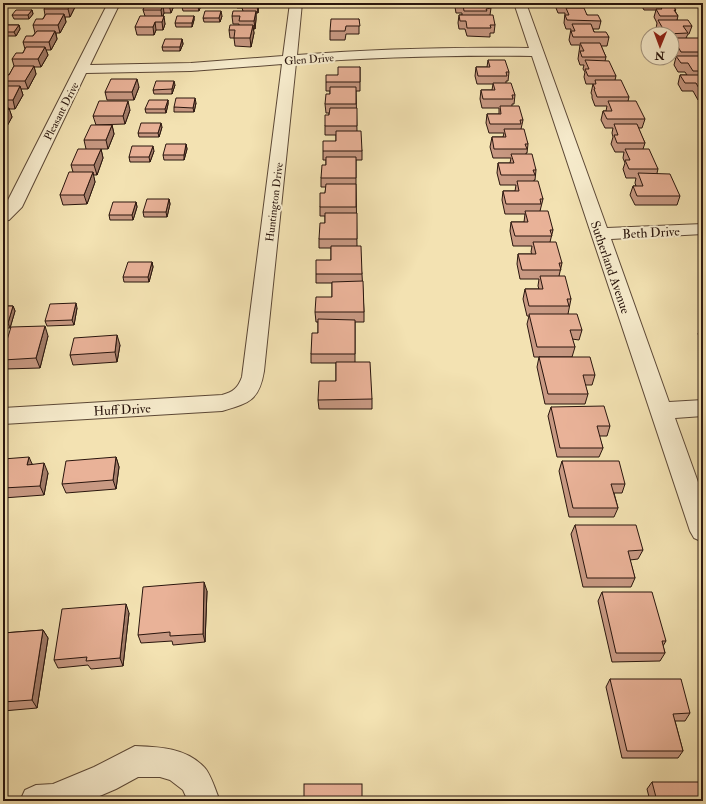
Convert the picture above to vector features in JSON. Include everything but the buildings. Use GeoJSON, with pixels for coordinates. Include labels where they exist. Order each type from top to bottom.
{"type":"FeatureCollection","features":[{"type":"Feature","properties":{"kind":"street","name":"Pleasant Drive"},"geometry":{"type":"LineString","coordinates":[[3,216],[13,207],[114,3]]}},
{"type":"Feature","properties":{"kind":"street","name":"Huntington Drive"},"geometry":{"type":"LineString","coordinates":[[241,397],[248,387],[252,376],[296,3]]}},
{"type":"Feature","properties":{"kind":"street","name":"Sutherland Avenue"},"geometry":{"type":"LineString","coordinates":[[520,3],[703,531]]}},
{"type":"Feature","properties":{"kind":"street","name":"Glen Drive"},"geometry":{"type":"LineString","coordinates":[[82,69],[191,67],[375,54],[537,52]]}},
{"type":"Feature","properties":{"kind":"street","name":"Beth Drive"},"geometry":{"type":"LineString","coordinates":[[599,234],[703,229]]}},
{"type":"Feature","properties":{"kind":"street","name":"Huff Drive"},"geometry":{"type":"LineString","coordinates":[[3,416],[222,403],[241,397]]}},
{"type":"Feature","properties":{"kind":"street"},"geometry":{"type":"LineString","coordinates":[[661,411],[703,408]]}},
{"type":"Feature","properties":{"kind":"street"},"geometry":{"type":"LineString","coordinates":[[36,801],[53,800],[106,778],[135,761],[160,762],[178,766],[194,779],[204,801]]}}]}
